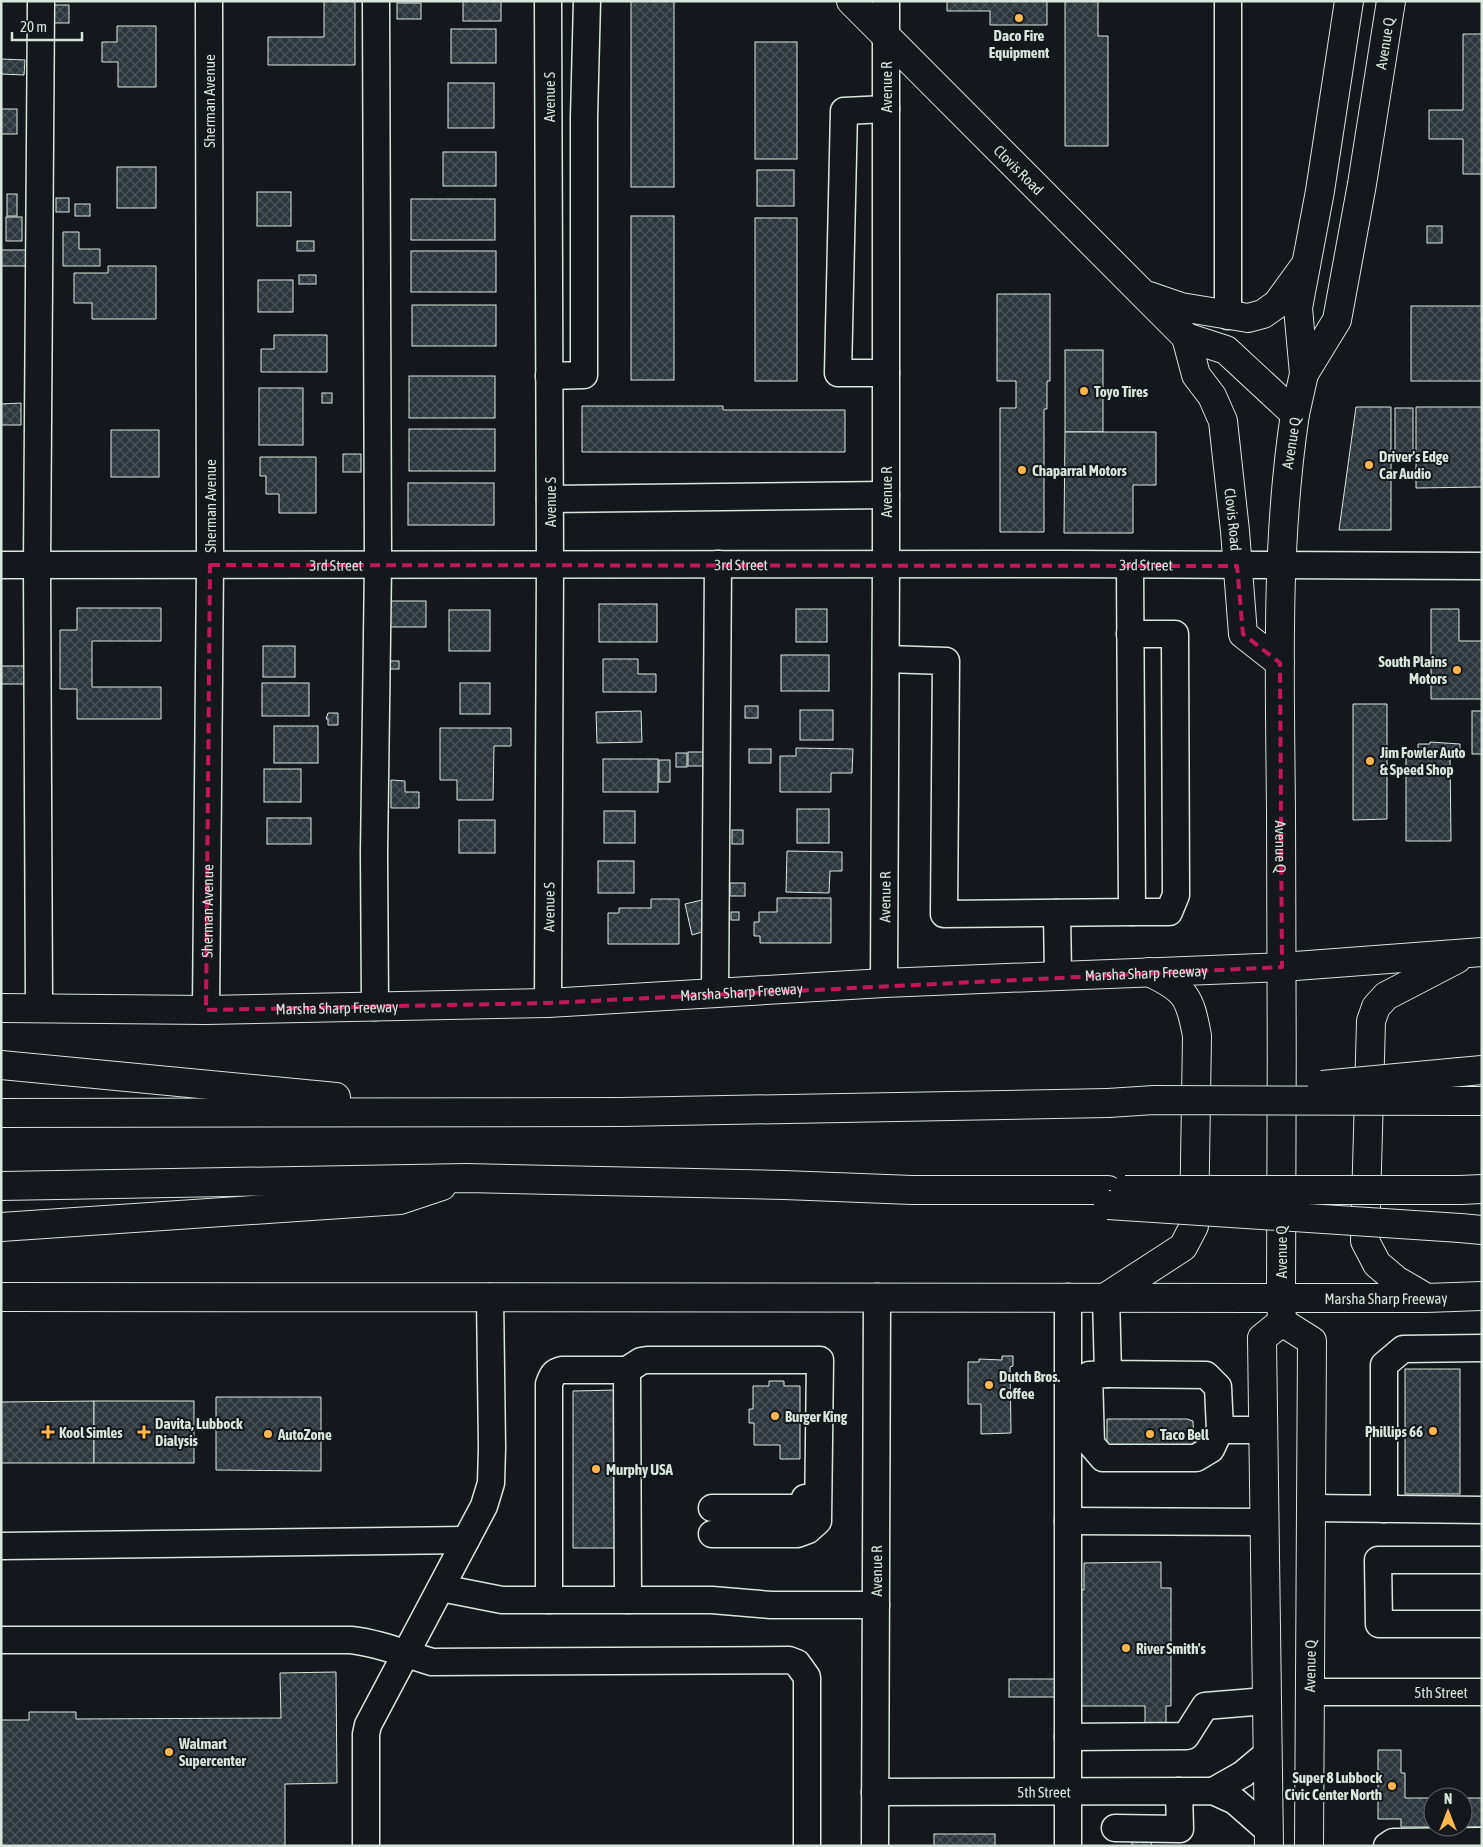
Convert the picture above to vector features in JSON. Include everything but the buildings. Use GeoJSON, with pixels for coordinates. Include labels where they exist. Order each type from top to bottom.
{"type":"FeatureCollection","features":[{"type":"Feature","properties":{"kind":"main road","name":"Clovis Road"},"geometry":{"type":"LineString","coordinates":[[851,1],[1186,337],[1226,350],[1295,414]]}},
{"type":"Feature","properties":{"kind":"main road","name":"Avenue Q"},"geometry":{"type":"LineString","coordinates":[[1309,1846],[1312,1341],[1282,1310],[1280,566],[1287,465],[1295,414],[1304,374],[1298,308],[1320,191],[1349,1]]}},
{"type":"Feature","properties":{"kind":"main road","name":"Avenue Q"},"geometry":{"type":"LineString","coordinates":[[1304,374],[1337,320],[1362,184],[1391,1]]}},
{"type":"Feature","properties":{"kind":"main road"},"geometry":{"type":"LineString","coordinates":[[1142,294],[1181,307],[1248,318],[1263,314],[1277,304],[1306,264]]}},
{"type":"Feature","properties":{"kind":"main road","name":"Clovis Road"},"geometry":{"type":"LineString","coordinates":[[1186,337],[1196,374],[1212,396],[1223,421],[1235,531],[1243,634],[1280,663]]}},
{"type":"Feature","properties":{"kind":"main road"},"geometry":{"type":"LineString","coordinates":[[1426,1298],[1396,1280],[1377,1264],[1365,1241],[1371,1021],[1376,1008],[1386,996],[1474,953]]}},
{"type":"Feature","properties":{"kind":"main road","name":"Marsha Sharp Freeway"},"geometry":{"type":"LineString","coordinates":[[1,1008],[206,1010],[548,1003],[884,983],[1282,967],[1474,953]]}},
{"type":"Feature","properties":{"kind":"main road"},"geometry":{"type":"LineString","coordinates":[[1106,1297],[1183,1247],[1194,1226],[1197,1036],[1194,1016],[1186,996],[1172,983],[1149,972]]}},
{"type":"Feature","properties":{"kind":"main road"},"geometry":{"type":"LineString","coordinates":[[1,1065],[495,1112]]}},
{"type":"Feature","properties":{"kind":"main road"},"geometry":{"type":"LineString","coordinates":[[1,1113],[621,1112],[1108,1103],[1471,1071]]}},
{"type":"Feature","properties":{"kind":"main road"},"geometry":{"type":"LineString","coordinates":[[1154,1100],[1471,1101]]}},
{"type":"Feature","properties":{"kind":"main road"},"geometry":{"type":"LineString","coordinates":[[1,1186],[466,1178],[784,1185],[1108,1198],[1471,1229]]}},
{"type":"Feature","properties":{"kind":"main road"},"geometry":{"type":"LineString","coordinates":[[1,1227],[400,1200],[466,1178]]}},
{"type":"Feature","properties":{"kind":"main road"},"geometry":{"type":"LineString","coordinates":[[1108,1198],[1471,1190]]}},
{"type":"Feature","properties":{"kind":"main road","name":"Marsha Sharp Freeway"},"geometry":{"type":"LineString","coordinates":[[1,1297],[1106,1297],[1282,1310],[1426,1298],[1482,1296]]}},
{"type":"Feature","properties":{"kind":"main road"},"geometry":{"type":"LineString","coordinates":[[1268,1838],[1262,1338],[1282,1310]]}},
{"type":"Feature","properties":{"kind":"street"},"geometry":{"type":"LineString","coordinates":[[39,1008],[37,565],[41,1]]}},
{"type":"Feature","properties":{"kind":"street","name":"Sherman Avenue"},"geometry":{"type":"LineString","coordinates":[[206,1010],[210,565],[209,1]]}},
{"type":"Feature","properties":{"kind":"street"},"geometry":{"type":"LineString","coordinates":[[376,1],[378,565],[374,854],[376,1007]]}},
{"type":"Feature","properties":{"kind":"street","name":"Avenue S"},"geometry":{"type":"LineString","coordinates":[[548,1],[550,499],[548,1003]]}},
{"type":"Feature","properties":{"kind":"street"},"geometry":{"type":"LineString","coordinates":[[549,376],[584,375],[586,1]]}},
{"type":"Feature","properties":{"kind":"street","name":"Avenue R"},"geometry":{"type":"LineString","coordinates":[[884,983],[886,1]]}},
{"type":"Feature","properties":{"kind":"street"},"geometry":{"type":"LineString","coordinates":[[1228,1],[1228,316]]}},
{"type":"Feature","properties":{"kind":"street"},"geometry":{"type":"LineString","coordinates":[[886,109],[844,111],[838,373],[886,373]]}},
{"type":"Feature","properties":{"kind":"street"},"geometry":{"type":"LineString","coordinates":[[550,499],[886,495]]}},
{"type":"Feature","properties":{"kind":"street"},"geometry":{"type":"LineString","coordinates":[[715,993],[718,564]]}},
{"type":"Feature","properties":{"kind":"street","name":"3rd Street"},"geometry":{"type":"LineString","coordinates":[[1,565],[886,564],[1482,566]]}},
{"type":"Feature","properties":{"kind":"street"},"geometry":{"type":"LineString","coordinates":[[1130,565],[1132,912]]}},
{"type":"Feature","properties":{"kind":"street"},"geometry":{"type":"LineString","coordinates":[[886,660],[946,661],[944,914],[1169,912],[1176,895],[1176,634],[1130,634]]}},
{"type":"Feature","properties":{"kind":"street"},"geometry":{"type":"LineString","coordinates":[[1057,913],[1058,975]]}},
{"type":"Feature","properties":{"kind":"street"},"geometry":{"type":"LineString","coordinates":[[366,1846],[366,1734],[375,1710],[484,1506],[491,1483],[490,1297]]}},
{"type":"Feature","properties":{"kind":"street","name":"Avenue R"},"geometry":{"type":"LineString","coordinates":[[875,1846],[878,1297]]}},
{"type":"Feature","properties":{"kind":"street"},"geometry":{"type":"LineString","coordinates":[[1068,1297],[1068,1846]]}},
{"type":"Feature","properties":{"kind":"street"},"geometry":{"type":"LineString","coordinates":[[1099,1375],[1206,1375],[1218,1388],[1220,1430],[1211,1449],[1196,1458],[1103,1458],[1091,1444],[1106,1297]]}},
{"type":"Feature","properties":{"kind":"street"},"geometry":{"type":"LineString","coordinates":[[1384,1509],[1384,1365],[1403,1349],[1482,1348]]}},
{"type":"Feature","properties":{"kind":"street"},"geometry":{"type":"LineString","coordinates":[[549,1600],[549,1384],[552,1375],[562,1370],[627,1370],[641,1361],[647,1360],[793,1360],[820,1360],[818,1521],[808,1530],[797,1534],[712,1522],[797,1508],[802,1505],[805,1498],[806,1374],[804,1368],[793,1360]]}},
{"type":"Feature","properties":{"kind":"street"},"geometry":{"type":"LineString","coordinates":[[627,1370],[628,1600]]}},
{"type":"Feature","properties":{"kind":"street"},"geometry":{"type":"LineString","coordinates":[[1220,1430],[1262,1430]]}},
{"type":"Feature","properties":{"kind":"street"},"geometry":{"type":"LineString","coordinates":[[1312,1508],[1482,1510]]}},
{"type":"Feature","properties":{"kind":"street"},"geometry":{"type":"LineString","coordinates":[[1068,1522],[1263,1522]]}},
{"type":"Feature","properties":{"kind":"street"},"geometry":{"type":"LineString","coordinates":[[1,1546],[466,1540]]}},
{"type":"Feature","properties":{"kind":"street"},"geometry":{"type":"LineString","coordinates":[[1482,1560],[1378,1560],[1379,1624],[1482,1624]]}},
{"type":"Feature","properties":{"kind":"street"},"geometry":{"type":"LineString","coordinates":[[441,1588],[502,1600],[712,1600],[771,1605],[876,1605]]}},
{"type":"Feature","properties":{"kind":"street"},"geometry":{"type":"LineString","coordinates":[[1,1640],[351,1640],[378,1644],[432,1662],[790,1660],[797,1663],[806,1677],[807,1846]]}},
{"type":"Feature","properties":{"kind":"street","name":"5th Street"},"geometry":{"type":"LineString","coordinates":[[1310,1692],[1482,1692]]}},
{"type":"Feature","properties":{"kind":"street"},"geometry":{"type":"LineString","coordinates":[[1068,1737],[1186,1736],[1206,1706],[1266,1700]]}},
{"type":"Feature","properties":{"kind":"street","name":"5th Street"},"geometry":{"type":"LineString","coordinates":[[1213,1791],[1244,1774],[1267,1754]]}},
{"type":"Feature","properties":{"kind":"street"},"geometry":{"type":"LineString","coordinates":[[1115,1791],[1115,1837],[1181,1837],[1179,1791]]}},
{"type":"Feature","properties":{"kind":"street","name":"5th Street"},"geometry":{"type":"LineString","coordinates":[[875,1792],[1213,1791],[1235,1801],[1268,1838]]}},
{"type":"Feature","properties":{"kind":"street"},"geometry":{"type":"LineString","coordinates":[[1387,1846],[1393,1842],[1482,1842]]}},
{"type":"Feature","properties":{"kind":"highlighted area"},"geometry":{"type":"Polygon","coordinates":[[[210,565],[1237,566],[1243,634],[1280,663],[1282,967],[548,1003],[206,1010],[210,565]]]}},
{"type":"Feature","properties":{"kind":"place","name":"Daco Fire Equipment"},"geometry":{"type":"Point","coordinates":[1019,18]}},
{"type":"Feature","properties":{"kind":"place","name":"Toyo Tires"},"geometry":{"type":"Point","coordinates":[1084,391]}},
{"type":"Feature","properties":{"kind":"place","name":"Driver's Edge Car Audio"},"geometry":{"type":"Point","coordinates":[1369,465]}},
{"type":"Feature","properties":{"kind":"place","name":"Chaparral Motors"},"geometry":{"type":"Point","coordinates":[1022,470]}},
{"type":"Feature","properties":{"kind":"place","name":"South Plains Motors"},"geometry":{"type":"Point","coordinates":[1457,670]}},
{"type":"Feature","properties":{"kind":"place","name":"Jim Fowler Auto & Speed Shop"},"geometry":{"type":"Point","coordinates":[1370,761]}},
{"type":"Feature","properties":{"kind":"place","name":"Dutch Bros. Coffee"},"geometry":{"type":"Point","coordinates":[989,1385]}},
{"type":"Feature","properties":{"kind":"place","name":"Burger King"},"geometry":{"type":"Point","coordinates":[775,1416]}},
{"type":"Feature","properties":{"kind":"place","name":"Phillips 66"},"geometry":{"type":"Point","coordinates":[1433,1431]}},
{"type":"Feature","properties":{"kind":"place","name":"Kool Simles"},"geometry":{"type":"Point","coordinates":[48,1432]}},
{"type":"Feature","properties":{"kind":"place","name":"Davita, Lubbock Dialysis"},"geometry":{"type":"Point","coordinates":[144,1432]}},
{"type":"Feature","properties":{"kind":"place","name":"AutoZone"},"geometry":{"type":"Point","coordinates":[268,1434]}},
{"type":"Feature","properties":{"kind":"place","name":"Taco Bell"},"geometry":{"type":"Point","coordinates":[1150,1434]}},
{"type":"Feature","properties":{"kind":"place","name":"Murphy USA"},"geometry":{"type":"Point","coordinates":[596,1469]}},
{"type":"Feature","properties":{"kind":"place","name":"River Smith's"},"geometry":{"type":"Point","coordinates":[1126,1648]}},
{"type":"Feature","properties":{"kind":"place","name":"Walmart Supercenter"},"geometry":{"type":"Point","coordinates":[169,1752]}},
{"type":"Feature","properties":{"kind":"place","name":"Super 8 Lubbock Civic Center North"},"geometry":{"type":"Point","coordinates":[1392,1786]}}]}
